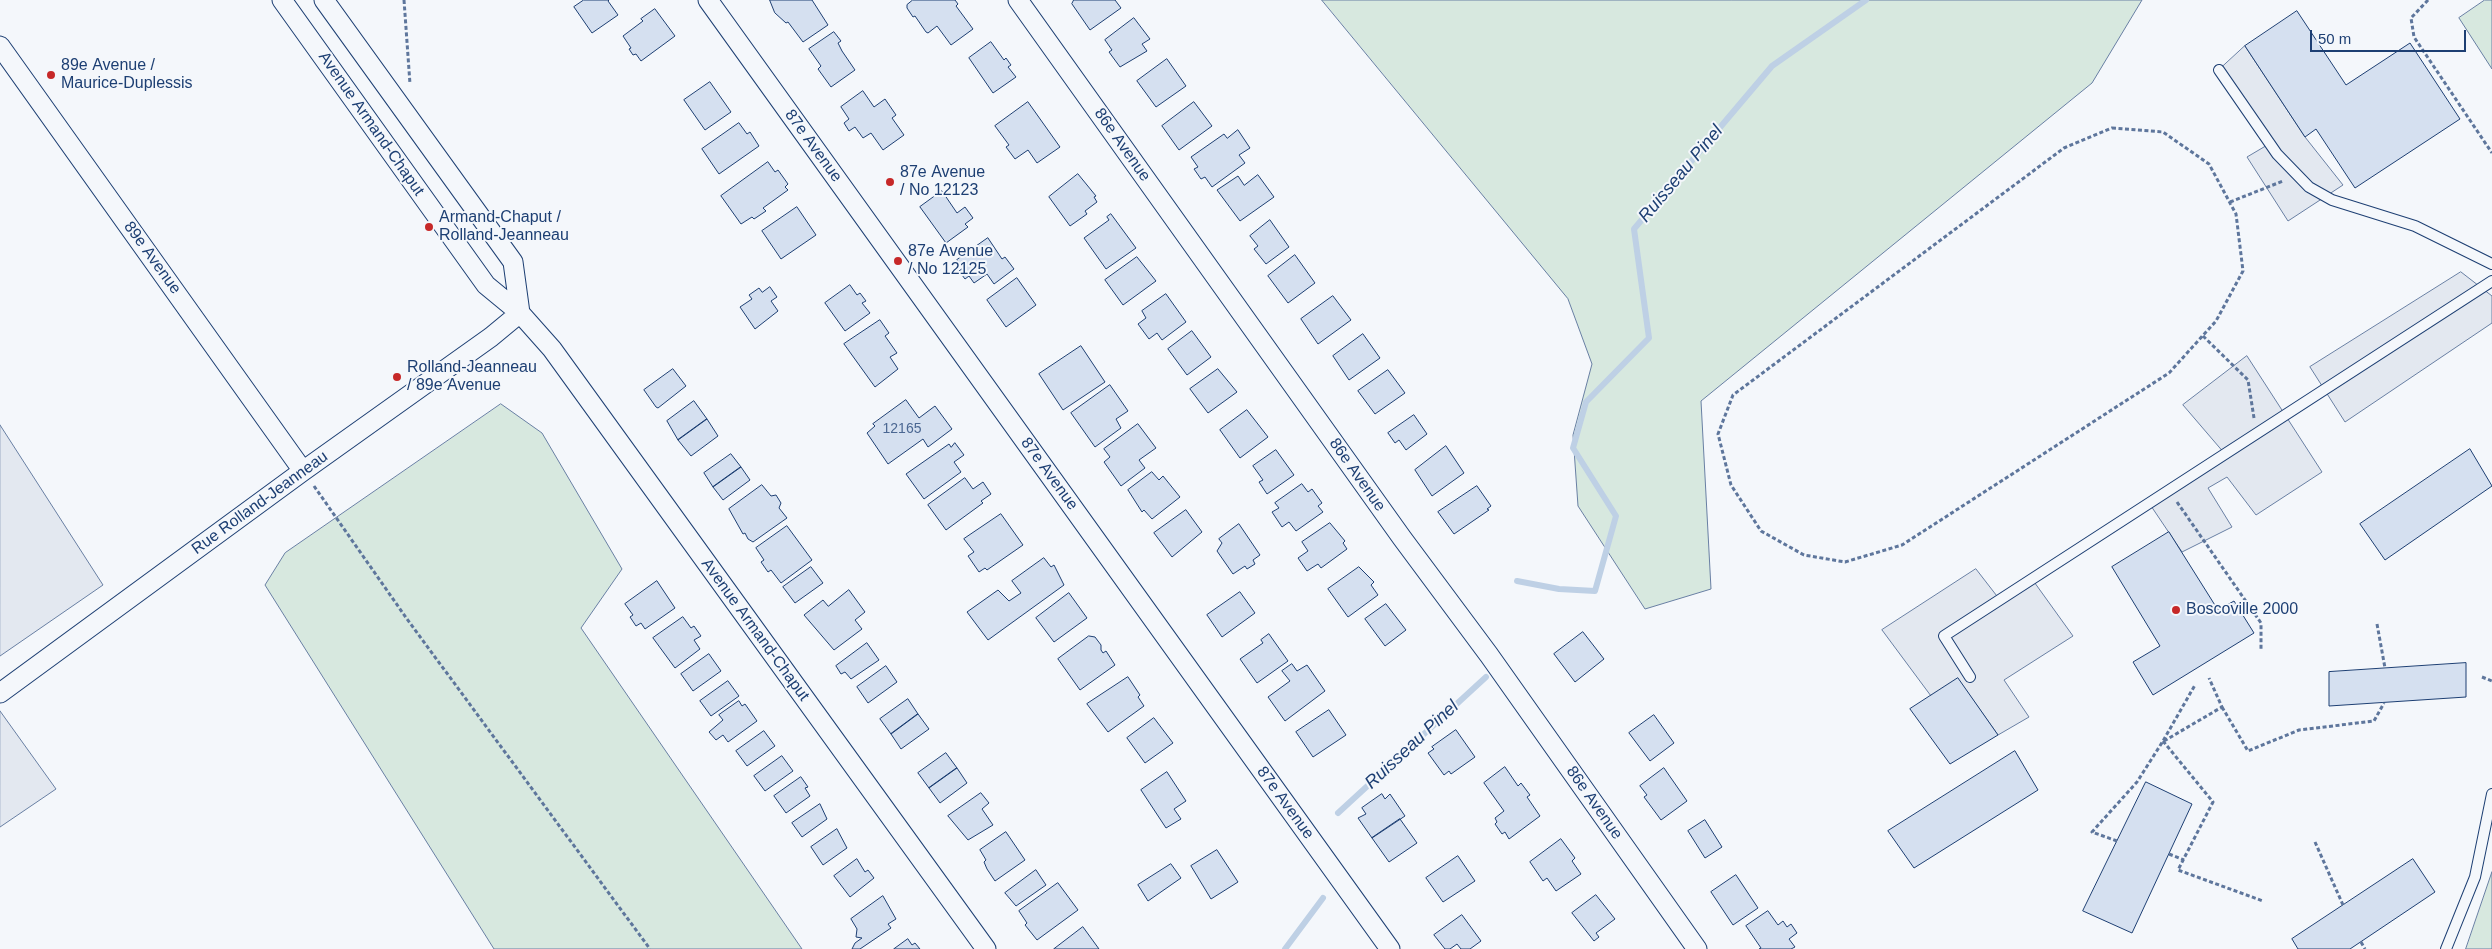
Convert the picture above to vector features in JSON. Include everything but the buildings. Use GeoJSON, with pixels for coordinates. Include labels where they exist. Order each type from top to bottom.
{"type":"FeatureCollection","features":[{"type":"Feature","properties":{"kind":"street","name":"Avenue Armand-Chaput"},"geometry":{"type":"LineString","coordinates":[[282,0],[486,285],[520,313],[552,349],[986,949]]}},
{"type":"Feature","properties":{"kind":"street","name":"Avenue Armand-Chaput"},"geometry":{"type":"LineString","coordinates":[[324,0],[513,262],[520,313]]}},
{"type":"Feature","properties":{"kind":"street","name":"87e Avenue"},"geometry":{"type":"LineString","coordinates":[[708,0],[1390,949]]}},
{"type":"Feature","properties":{"kind":"street","name":"86e Avenue"},"geometry":{"type":"LineString","coordinates":[[1018,0],[1402,538],[1489,655],[1697,949]]}},
{"type":"Feature","properties":{"kind":"street","name":"89e Avenue"},"geometry":{"type":"LineString","coordinates":[[0,46],[304,471]]}},
{"type":"Feature","properties":{"kind":"street","name":"Rue Rolland-Jeanneau"},"geometry":{"type":"LineString","coordinates":[[0,693],[491,337],[520,313]]}},
{"type":"Feature","properties":{"kind":"lane"},"geometry":{"type":"LineString","coordinates":[[2219,70],[2277,154],[2309,188],[2332,200],[2415,226],[2492,264]]}},
{"type":"Feature","properties":{"kind":"lane"},"geometry":{"type":"LineString","coordinates":[[1970,677],[1944,636],[2492,281]]}},
{"type":"Feature","properties":{"kind":"lane"},"geometry":{"type":"LineString","coordinates":[[2446,949],[2475,877],[2492,794]]}},
{"type":"Feature","properties":{"kind":"path"},"geometry":{"type":"LineString","coordinates":[[404,0],[412,122]]}},
{"type":"Feature","properties":{"kind":"path"},"geometry":{"type":"LineString","coordinates":[[2428,0],[2411,18],[2414,37],[2492,153]]}},
{"type":"Feature","properties":{"kind":"path"},"geometry":{"type":"LineString","coordinates":[[2112,128],[2163,132],[2209,164],[2230,202],[2236,214],[2243,271],[2216,322],[2169,373],[1902,545],[1845,562],[1804,555],[1762,531],[1731,485],[1718,434],[1733,395],[2064,148],[2112,128]]}},
{"type":"Feature","properties":{"kind":"path"},"geometry":{"type":"LineString","coordinates":[[2230,202],[2297,175]]}},
{"type":"Feature","properties":{"kind":"path"},"geometry":{"type":"LineString","coordinates":[[2203,336],[2248,380],[2257,433]]}},
{"type":"Feature","properties":{"kind":"path"},"geometry":{"type":"LineString","coordinates":[[304,471],[413,627],[650,949]]}},
{"type":"Feature","properties":{"kind":"path"},"geometry":{"type":"LineString","coordinates":[[2169,490],[2261,623],[2261,649]]}},
{"type":"Feature","properties":{"kind":"path"},"geometry":{"type":"LineString","coordinates":[[2377,624],[2384,668]]}},
{"type":"Feature","properties":{"kind":"path"},"geometry":{"type":"LineString","coordinates":[[2482,677],[2492,681]]}},
{"type":"Feature","properties":{"kind":"path"},"geometry":{"type":"LineString","coordinates":[[2209,678],[2222,707],[2248,751],[2299,730],[2374,720],[2384,703]]}},
{"type":"Feature","properties":{"kind":"path"},"geometry":{"type":"LineString","coordinates":[[2117,840],[2092,832],[2137,782],[2164,741],[2195,685]]}},
{"type":"Feature","properties":{"kind":"path"},"geometry":{"type":"LineString","coordinates":[[2164,741],[2222,707]]}},
{"type":"Feature","properties":{"kind":"path"},"geometry":{"type":"LineString","coordinates":[[2164,741],[2213,802],[2178,870],[2263,901]]}},
{"type":"Feature","properties":{"kind":"path"},"geometry":{"type":"LineString","coordinates":[[2315,842],[2343,905]]}},
{"type":"Feature","properties":{"kind":"path"},"geometry":{"type":"LineString","coordinates":[[2169,854],[2184,860]]}},
{"type":"Feature","properties":{"kind":"path"},"geometry":{"type":"LineString","coordinates":[[2361,942],[2365,949]]}},
{"type":"Feature","properties":{"kind":"shaded area"},"geometry":{"type":"Polygon","coordinates":[[[1322,0],[2142,0],[2092,83],[1701,401],[1711,589],[1645,609],[1578,506],[1573,435],[1592,364],[1568,299],[1322,0]]]}},
{"type":"Feature","properties":{"kind":"shaded area"},"geometry":{"type":"Polygon","coordinates":[[[2485,0],[2492,0],[2492,69],[2459,18],[2485,0]]]}},
{"type":"Feature","properties":{"kind":"shaded area"},"geometry":{"type":"Polygon","coordinates":[[[2245,46],[2305,137],[2343,185],[2288,221],[2247,157],[2269,144],[2219,70],[2245,46]]]}},
{"type":"Feature","properties":{"kind":"shaded area"},"geometry":{"type":"Polygon","coordinates":[[[2461,272],[2492,296],[2492,323],[2345,422],[2310,367],[2461,272]]]}},
{"type":"Feature","properties":{"kind":"shaded area"},"geometry":{"type":"Polygon","coordinates":[[[2247,356],[2322,472],[2256,515],[2227,477],[2208,488],[2232,527],[2182,552],[2149,503],[2225,454],[2183,405],[2247,356]]]}},
{"type":"Feature","properties":{"kind":"shaded area"},"geometry":{"type":"Polygon","coordinates":[[[501,404],[542,433],[622,569],[581,628],[802,949],[494,949],[265,585],[285,553],[501,404]]]}},
{"type":"Feature","properties":{"kind":"shaded area"},"geometry":{"type":"Polygon","coordinates":[[[0,425],[103,585],[0,656],[0,425]]]}},
{"type":"Feature","properties":{"kind":"shaded area"},"geometry":{"type":"Polygon","coordinates":[[[1976,569],[2000,600],[2032,579],[2073,636],[2004,680],[2029,717],[1998,735],[1958,679],[1931,696],[1882,630],[1976,569]]]}},
{"type":"Feature","properties":{"kind":"shaded area"},"geometry":{"type":"Polygon","coordinates":[[[0,711],[56,789],[0,827],[0,711]]]}},
{"type":"Feature","properties":{"kind":"shaded area"},"geometry":{"type":"Polygon","coordinates":[[[2492,872],[2492,949],[2466,949],[2492,872]]]}},
{"type":"Feature","properties":{"kind":"waterway","name":"Ruisseau Pinel"},"geometry":{"type":"LineString","coordinates":[[1517,581],[1559,589],[1595,591],[1616,516],[1573,448],[1586,402],[1649,338],[1634,229],[1772,66],[1866,0]]}},
{"type":"Feature","properties":{"kind":"waterway","name":"Ruisseau Pinel"},"geometry":{"type":"LineString","coordinates":[[1338,813],[1486,677]]}},
{"type":"Feature","properties":{"kind":"waterway","name":"Ruisseau Pinel"},"geometry":{"type":"LineString","coordinates":[[1285,949],[1323,898]]}},
{"type":"Feature","properties":{"kind":"place","name":"89e Avenue / Maurice-Duplessis"},"geometry":{"type":"Point","coordinates":[51,75]}},
{"type":"Feature","properties":{"kind":"place","name":"87e Avenue / No 12123"},"geometry":{"type":"Point","coordinates":[890,182]}},
{"type":"Feature","properties":{"kind":"place","name":"Armand-Chaput / Rolland-Jeanneau"},"geometry":{"type":"Point","coordinates":[429,227]}},
{"type":"Feature","properties":{"kind":"place","name":"87e Avenue / No 12125"},"geometry":{"type":"Point","coordinates":[898,261]}},
{"type":"Feature","properties":{"kind":"place","name":"Rolland-Jeanneau / 89e Avenue"},"geometry":{"type":"Point","coordinates":[397,377]}},
{"type":"Feature","properties":{"kind":"place","name":"Boscoville 2000"},"geometry":{"type":"Point","coordinates":[2176,610]}}]}
